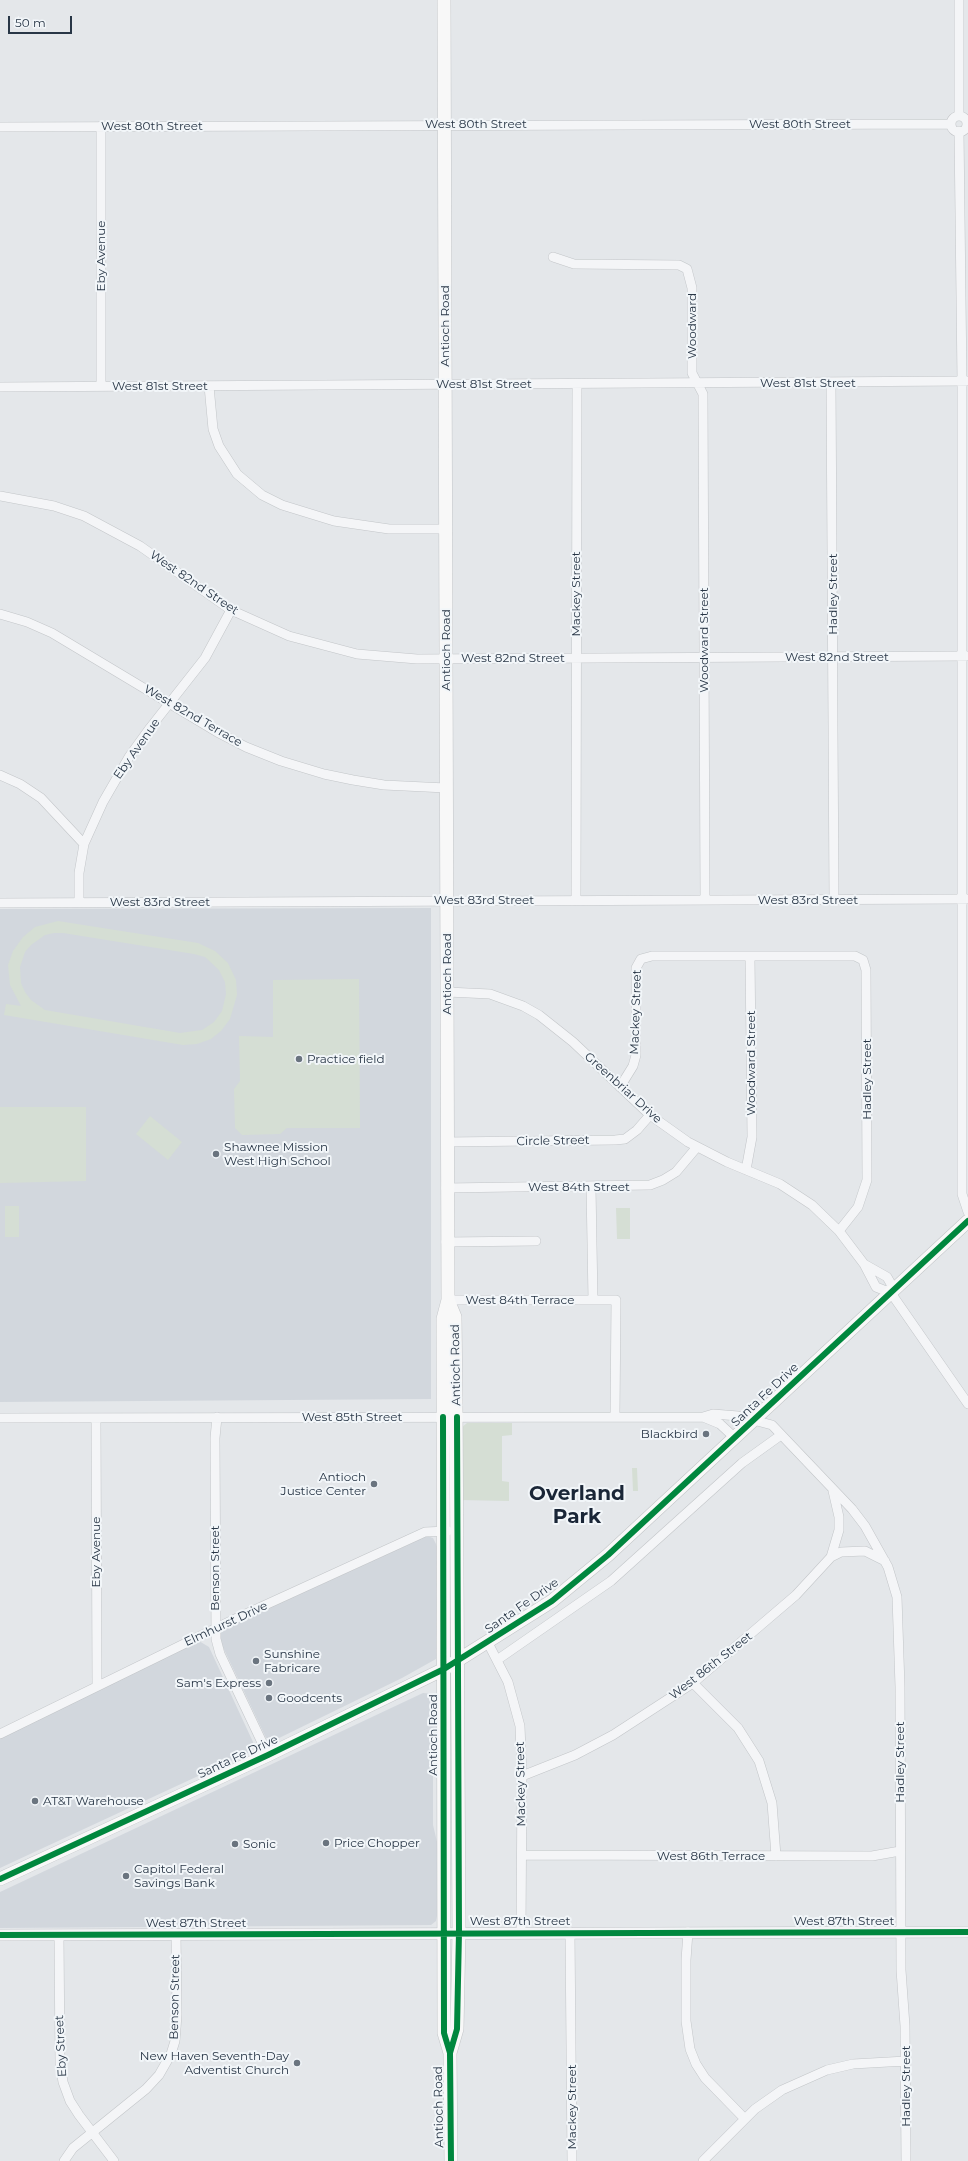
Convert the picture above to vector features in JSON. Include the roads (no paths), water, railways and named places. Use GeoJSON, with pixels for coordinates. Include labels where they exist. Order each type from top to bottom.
{"type":"FeatureCollection","features":[{"type":"Feature","properties":{"kind":"main road","name":"Antioch Road"},"geometry":{"type":"LineString","coordinates":[[444,0],[447,992],[446,1242],[448,1300],[443,1319],[444,2033],[450,2053],[451,2161]]}},
{"type":"Feature","properties":{"kind":"main road","name":"Santa Fe Drive"},"geometry":{"type":"LineString","coordinates":[[0,1879],[268,1755],[444,1669],[488,1643],[552,1601],[608,1555],[968,1221]]}},
{"type":"Feature","properties":{"kind":"main road","name":"Antioch Road"},"geometry":{"type":"LineString","coordinates":[[448,1300],[455,1317],[457,1417],[456,1662],[459,1932],[457,2030],[450,2053]]}},
{"type":"Feature","properties":{"kind":"street"},"geometry":{"type":"LineString","coordinates":[[959,0],[959,116]]}},
{"type":"Feature","properties":{"kind":"street"},"geometry":{"type":"LineString","coordinates":[[959,116],[967,123],[965,128],[959,131]]}},
{"type":"Feature","properties":{"kind":"street"},"geometry":{"type":"LineString","coordinates":[[959,116],[953,119],[951,124],[954,129],[959,131]]}},
{"type":"Feature","properties":{"kind":"street","name":"West 80th Street"},"geometry":{"type":"LineString","coordinates":[[0,127],[444,124],[951,124]]}},
{"type":"Feature","properties":{"kind":"street","name":"Eby Avenue"},"geometry":{"type":"LineString","coordinates":[[101,126],[101,386]]}},
{"type":"Feature","properties":{"kind":"street"},"geometry":{"type":"LineString","coordinates":[[959,131],[965,382],[965,1039],[962,1194],[968,1212]]}},
{"type":"Feature","properties":{"kind":"street","name":"Woodward"},"geometry":{"type":"LineString","coordinates":[[553,257],[574,264],[679,265],[687,269],[692,288],[692,373],[698,383]]}},
{"type":"Feature","properties":{"kind":"street","name":"West 81st Street"},"geometry":{"type":"LineString","coordinates":[[0,387],[965,382]]}},
{"type":"Feature","properties":{"kind":"street","name":"Woodward Street"},"geometry":{"type":"LineString","coordinates":[[698,383],[703,394],[705,899]]}},
{"type":"Feature","properties":{"kind":"street","name":"Hadley Street"},"geometry":{"type":"LineString","coordinates":[[831,383],[834,900]]}},
{"type":"Feature","properties":{"kind":"street","name":"Mackey Street"},"geometry":{"type":"LineString","coordinates":[[576,900],[577,384]]}},
{"type":"Feature","properties":{"kind":"street"},"geometry":{"type":"LineString","coordinates":[[209,386],[212,428],[219,446],[237,474],[262,495],[309,514],[334,521],[389,529],[446,529]]}},
{"type":"Feature","properties":{"kind":"street","name":"West 82nd Street"},"geometry":{"type":"LineString","coordinates":[[0,496],[54,506],[84,516],[115,531],[140,546],[231,610],[289,636],[350,652],[386,658],[964,656]]}},
{"type":"Feature","properties":{"kind":"street","name":"Eby Avenue"},"geometry":{"type":"LineString","coordinates":[[79,902],[79,873],[84,844],[89,829],[112,784],[141,740],[205,658],[231,610]]}},
{"type":"Feature","properties":{"kind":"street","name":"West 82nd Terrace"},"geometry":{"type":"LineString","coordinates":[[0,614],[27,622],[52,633],[229,738],[281,761],[324,774],[353,780],[384,785],[446,788]]}},
{"type":"Feature","properties":{"kind":"street"},"geometry":{"type":"LineString","coordinates":[[0,775],[20,784],[41,798],[84,844]]}},
{"type":"Feature","properties":{"kind":"street","name":"West 83rd Street"},"geometry":{"type":"LineString","coordinates":[[0,903],[965,899]]}},
{"type":"Feature","properties":{"kind":"street","name":"Mackey Street"},"geometry":{"type":"LineString","coordinates":[[620,1086],[633,1066],[636,1055],[636,968],[641,959],[652,956],[750,957]]}},
{"type":"Feature","properties":{"kind":"street","name":"Hadley Street"},"geometry":{"type":"LineString","coordinates":[[750,957],[855,956],[864,960],[866,970],[867,1180],[858,1207],[839,1231]]}},
{"type":"Feature","properties":{"kind":"street","name":"Woodward Street"},"geometry":{"type":"LineString","coordinates":[[746,1170],[752,1137],[750,957]]}},
{"type":"Feature","properties":{"kind":"street","name":"Greenbriar Drive"},"geometry":{"type":"LineString","coordinates":[[447,992],[490,994],[523,1006],[539,1015],[573,1042],[650,1115],[697,1147],[793,1191],[812,1205],[839,1231],[864,1264],[876,1287],[891,1293],[891,1284],[887,1277],[864,1264]]}},
{"type":"Feature","properties":{"kind":"street","name":"Circle Street"},"geometry":{"type":"LineString","coordinates":[[446,1142],[615,1140],[625,1138],[637,1130],[650,1115]]}},
{"type":"Feature","properties":{"kind":"street","name":"West 84th Street"},"geometry":{"type":"LineString","coordinates":[[446,1188],[635,1187],[650,1185],[663,1180],[676,1172],[697,1147]]}},
{"type":"Feature","properties":{"kind":"street"},"geometry":{"type":"LineString","coordinates":[[590,1187],[593,1300],[616,1300],[615,1416]]}},
{"type":"Feature","properties":{"kind":"street"},"geometry":{"type":"LineString","coordinates":[[446,1242],[536,1241]]}},
{"type":"Feature","properties":{"kind":"street"},"geometry":{"type":"LineString","coordinates":[[891,1293],[968,1404]]}},
{"type":"Feature","properties":{"kind":"street","name":"West 84th Terrace"},"geometry":{"type":"LineString","coordinates":[[448,1300],[593,1300]]}},
{"type":"Feature","properties":{"kind":"street","name":"West 85th Street"},"geometry":{"type":"LineString","coordinates":[[0,1418],[703,1417],[713,1414],[729,1415],[755,1420]]}},
{"type":"Feature","properties":{"kind":"street","name":"Benson Street"},"geometry":{"type":"LineString","coordinates":[[217,1417],[215,1438],[214,1586],[217,1628],[216,1639],[220,1654],[268,1755]]}},
{"type":"Feature","properties":{"kind":"street","name":"West 85th Street"},"geometry":{"type":"LineString","coordinates":[[703,1417],[720,1424],[734,1438]]}},
{"type":"Feature","properties":{"kind":"street","name":"Eby Avenue"},"geometry":{"type":"LineString","coordinates":[[96,1418],[97,1686]]}},
{"type":"Feature","properties":{"kind":"street","name":"Hadley Street"},"geometry":{"type":"LineString","coordinates":[[755,1420],[772,1425],[833,1491],[852,1509],[865,1526],[892,1576],[898,1612],[900,1932],[906,2061],[906,2161]]}},
{"type":"Feature","properties":{"kind":"street"},"geometry":{"type":"LineString","coordinates":[[497,1660],[611,1581],[742,1463],[781,1435]]}},
{"type":"Feature","properties":{"kind":"street"},"geometry":{"type":"LineString","coordinates":[[832,1557],[839,1530],[839,1517],[833,1491]]}},
{"type":"Feature","properties":{"kind":"street","name":"Elmhurst Drive"},"geometry":{"type":"LineString","coordinates":[[0,1734],[217,1628],[425,1532],[457,1531]]}},
{"type":"Feature","properties":{"kind":"street"},"geometry":{"type":"LineString","coordinates":[[832,1557],[842,1552],[865,1551],[885,1561]]}},
{"type":"Feature","properties":{"kind":"street","name":"West 86th Street"},"geometry":{"type":"LineString","coordinates":[[522,1776],[575,1754],[613,1735],[694,1683],[796,1595],[832,1557]]}},
{"type":"Feature","properties":{"kind":"street","name":"Mackey Street"},"geometry":{"type":"LineString","coordinates":[[488,1643],[508,1682],[520,1726],[522,1776],[521,1932]]}},
{"type":"Feature","properties":{"kind":"street"},"geometry":{"type":"LineString","coordinates":[[694,1683],[738,1728],[759,1761],[772,1803],[776,1856]]}},
{"type":"Feature","properties":{"kind":"street","name":"West 86th Terrace"},"geometry":{"type":"LineString","coordinates":[[522,1855],[872,1856],[900,1851]]}},
{"type":"Feature","properties":{"kind":"street","name":"West 87th Street"},"geometry":{"type":"LineString","coordinates":[[0,1935],[444,1932],[968,1932]]}},
{"type":"Feature","properties":{"kind":"street","name":"Mackey Street"},"geometry":{"type":"LineString","coordinates":[[570,1932],[572,2161]]}},
{"type":"Feature","properties":{"kind":"street"},"geometry":{"type":"LineString","coordinates":[[688,1932],[686,1960],[686,2014],[690,2049],[696,2064],[705,2078],[745,2119]]}},
{"type":"Feature","properties":{"kind":"street","name":"Benson Street"},"geometry":{"type":"LineString","coordinates":[[92,2132],[146,2090],[159,2075],[172,2054],[175,2041],[177,2015],[176,1934]]}},
{"type":"Feature","properties":{"kind":"street","name":"Eby Street"},"geometry":{"type":"LineString","coordinates":[[59,1935],[61,2073],[70,2100],[92,2132]]}},
{"type":"Feature","properties":{"kind":"street"},"geometry":{"type":"LineString","coordinates":[[703,2161],[745,2119],[763,2103],[782,2090],[821,2072],[853,2064],[906,2061]]}},
{"type":"Feature","properties":{"kind":"street"},"geometry":{"type":"LineString","coordinates":[[64,2161],[73,2148],[92,2132],[114,2161]]}},
{"type":"Feature","properties":{"kind":"place","name":"Practice field"},"geometry":{"type":"Point","coordinates":[299,1059]}},
{"type":"Feature","properties":{"kind":"place","name":"Shawnee Mission West High School"},"geometry":{"type":"Point","coordinates":[216,1154]}},
{"type":"Feature","properties":{"kind":"place","name":"Blackbird"},"geometry":{"type":"Point","coordinates":[706,1434]}},
{"type":"Feature","properties":{"kind":"place","name":"Antioch Justice Center"},"geometry":{"type":"Point","coordinates":[374,1484]}},
{"type":"Feature","properties":{"kind":"place","name":"Sunshine Fabricare"},"geometry":{"type":"Point","coordinates":[256,1661]}},
{"type":"Feature","properties":{"kind":"place","name":"Sam's Express"},"geometry":{"type":"Point","coordinates":[269,1683]}},
{"type":"Feature","properties":{"kind":"place","name":"Goodcents"},"geometry":{"type":"Point","coordinates":[269,1698]}},
{"type":"Feature","properties":{"kind":"place","name":"AT&T Warehouse"},"geometry":{"type":"Point","coordinates":[35,1801]}},
{"type":"Feature","properties":{"kind":"place","name":"Price Chopper"},"geometry":{"type":"Point","coordinates":[326,1843]}},
{"type":"Feature","properties":{"kind":"place","name":"Sonic"},"geometry":{"type":"Point","coordinates":[235,1844]}},
{"type":"Feature","properties":{"kind":"place","name":"Capitol Federal Savings Bank"},"geometry":{"type":"Point","coordinates":[126,1876]}},
{"type":"Feature","properties":{"kind":"place","name":"New Haven Seventh-Day Adventist Church"},"geometry":{"type":"Point","coordinates":[297,2063]}},
{"type":"Feature","properties":{"kind":"district","name":"Overland Park"},"geometry":{"type":"Point","coordinates":[577,1506]}}]}
